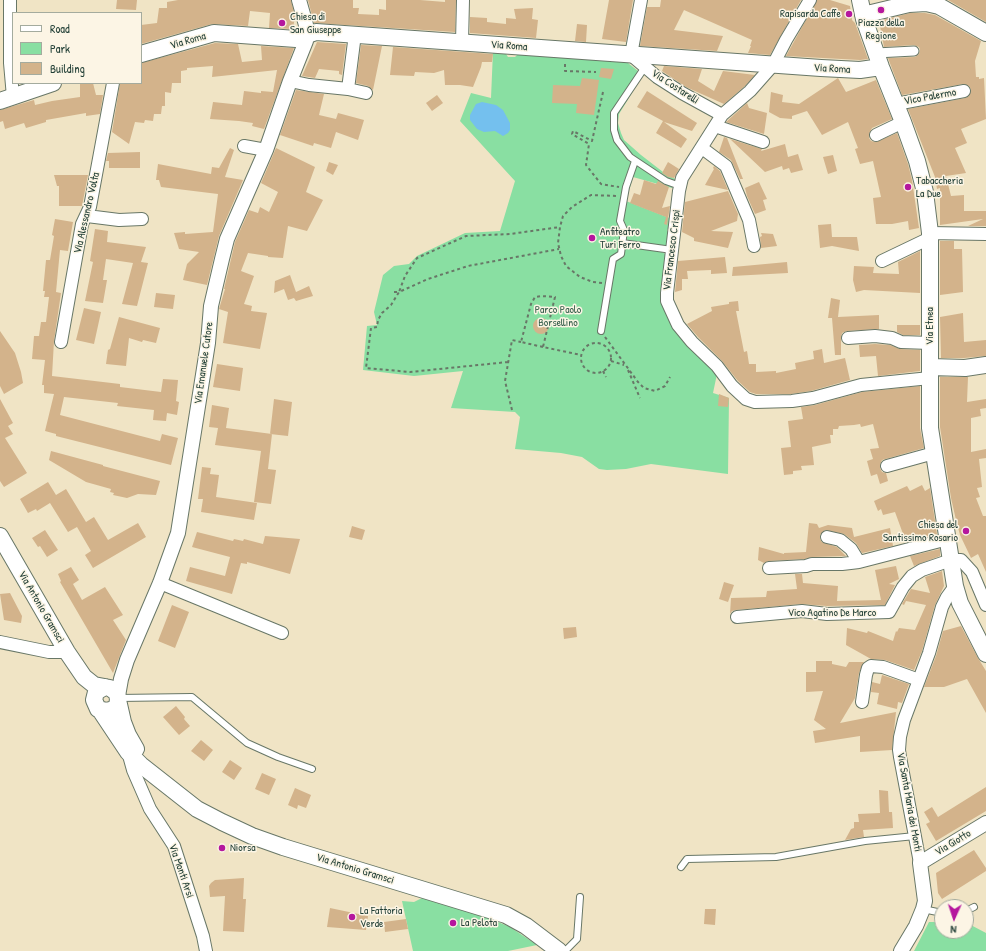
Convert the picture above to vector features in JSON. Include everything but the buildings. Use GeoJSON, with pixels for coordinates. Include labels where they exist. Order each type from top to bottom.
{"type":"FeatureCollection","features":[{"type":"Feature","properties":{"kind":"main road"},"geometry":{"type":"LineString","coordinates":[[862,7],[926,3],[940,6],[986,33]]}},
{"type":"Feature","properties":{"kind":"main road","name":"Via Etnea"},"geometry":{"type":"LineString","coordinates":[[862,7],[878,60],[917,161],[925,192],[930,236],[930,428],[955,586],[960,603],[986,654]]}},
{"type":"Feature","properties":{"kind":"main road","name":"Via Roma"},"geometry":{"type":"LineString","coordinates":[[142,54],[214,33],[296,39],[316,32],[631,55],[647,62],[773,65],[860,70],[878,60]]}},
{"type":"Feature","properties":{"kind":"main road"},"geometry":{"type":"LineString","coordinates":[[6,99],[50,84]]}},
{"type":"Feature","properties":{"kind":"main road"},"geometry":{"type":"LineString","coordinates":[[930,372],[986,365]]}},
{"type":"Feature","properties":{"kind":"main road","name":"Via Antonio Gramsci"},"geometry":{"type":"LineString","coordinates":[[1,541],[67,652],[84,677],[87,690],[128,752],[141,765],[197,809],[252,836],[283,847],[506,916],[526,926],[559,951]]}},
{"type":"Feature","properties":{"kind":"main road"},"geometry":{"type":"LineString","coordinates":[[84,677],[94,685],[115,695],[128,735],[156,777]]}},
{"type":"Feature","properties":{"kind":"main road"},"geometry":{"type":"LineString","coordinates":[[100,688],[115,695],[116,707],[112,710],[105,711],[97,706],[95,694],[100,688]]}},
{"type":"Feature","properties":{"kind":"street"},"geometry":{"type":"LineString","coordinates":[[6,99],[10,63],[10,0]]}},
{"type":"Feature","properties":{"kind":"street"},"geometry":{"type":"LineString","coordinates":[[299,0],[306,25],[306,36]]}},
{"type":"Feature","properties":{"kind":"street"},"geometry":{"type":"LineString","coordinates":[[462,42],[463,0]]}},
{"type":"Feature","properties":{"kind":"street"},"geometry":{"type":"LineString","coordinates":[[631,55],[641,0]]}},
{"type":"Feature","properties":{"kind":"street","name":"Via Francesco Crispi"},"geometry":{"type":"LineString","coordinates":[[810,0],[773,65],[750,91],[722,115],[682,178],[672,250],[667,301],[678,325],[692,342],[717,366],[732,386],[746,399],[755,402],[792,401],[813,398],[861,385],[930,372]]}},
{"type":"Feature","properties":{"kind":"street"},"geometry":{"type":"LineString","coordinates":[[348,89],[355,34]]}},
{"type":"Feature","properties":{"kind":"street","name":"Via Emanuele Cutore"},"geometry":{"type":"LineString","coordinates":[[115,695],[127,660],[160,582],[178,533],[208,342],[211,306],[227,239],[266,150],[290,81],[306,41],[306,36]]}},
{"type":"Feature","properties":{"kind":"street"},"geometry":{"type":"LineString","coordinates":[[878,60],[914,51]]}},
{"type":"Feature","properties":{"kind":"street","name":"Via Costarelli"},"geometry":{"type":"LineString","coordinates":[[647,62],[657,77],[722,115]]}},
{"type":"Feature","properties":{"kind":"street"},"geometry":{"type":"LineString","coordinates":[[290,81],[366,93]]}},
{"type":"Feature","properties":{"kind":"street","name":"Via Alessandro Volta"},"geometry":{"type":"LineString","coordinates":[[61,342],[82,224],[90,207],[113,84]]}},
{"type":"Feature","properties":{"kind":"street","name":"Vico Palermo"},"geometry":{"type":"LineString","coordinates":[[896,104],[964,91]]}},
{"type":"Feature","properties":{"kind":"street"},"geometry":{"type":"LineString","coordinates":[[876,135],[903,122]]}},
{"type":"Feature","properties":{"kind":"street"},"geometry":{"type":"LineString","coordinates":[[715,126],[763,142]]}},
{"type":"Feature","properties":{"kind":"street"},"geometry":{"type":"LineString","coordinates":[[244,146],[266,150]]}},
{"type":"Feature","properties":{"kind":"street"},"geometry":{"type":"LineString","coordinates":[[702,148],[726,166],[749,220],[754,246]]}},
{"type":"Feature","properties":{"kind":"street"},"geometry":{"type":"LineString","coordinates":[[87,216],[119,220],[142,219]]}},
{"type":"Feature","properties":{"kind":"street"},"geometry":{"type":"LineString","coordinates":[[882,261],[930,236],[986,234]]}},
{"type":"Feature","properties":{"kind":"street"},"geometry":{"type":"LineString","coordinates":[[848,338],[875,336],[892,338],[901,342],[930,343]]}},
{"type":"Feature","properties":{"kind":"street"},"geometry":{"type":"LineString","coordinates":[[887,466],[934,453]]}},
{"type":"Feature","properties":{"kind":"street"},"geometry":{"type":"LineString","coordinates":[[827,537],[840,540],[851,549],[859,562]]}},
{"type":"Feature","properties":{"kind":"street"},"geometry":{"type":"LineString","coordinates":[[769,568],[859,562],[948,539]]}},
{"type":"Feature","properties":{"kind":"street"},"geometry":{"type":"LineString","coordinates":[[951,560],[961,560],[972,572],[986,604]]}},
{"type":"Feature","properties":{"kind":"street","name":"Vico Agatino De Marco"},"geometry":{"type":"LineString","coordinates":[[737,617],[802,611],[827,614],[889,612],[903,587],[912,576],[922,570],[951,560]]}},
{"type":"Feature","properties":{"kind":"street"},"geometry":{"type":"LineString","coordinates":[[160,582],[282,633]]}},
{"type":"Feature","properties":{"kind":"street","name":"Via Santa Maria dei Monti"},"geometry":{"type":"LineString","coordinates":[[901,951],[916,926],[925,901],[920,863],[899,750],[904,720],[929,654],[942,607],[946,596],[955,586]]}},
{"type":"Feature","properties":{"kind":"street"},"geometry":{"type":"LineString","coordinates":[[0,642],[49,652],[67,652]]}},
{"type":"Feature","properties":{"kind":"street"},"geometry":{"type":"LineString","coordinates":[[862,702],[866,675],[868,668],[871,666],[883,667],[919,680]]}},
{"type":"Feature","properties":{"kind":"street","name":"Via Monti Arsi"},"geometry":{"type":"LineString","coordinates":[[128,752],[133,770],[150,809],[174,846],[203,936],[206,951]]}},
{"type":"Feature","properties":{"kind":"street","name":"Via Giotto"},"geometry":{"type":"LineString","coordinates":[[920,863],[986,823]]}},
{"type":"Feature","properties":{"kind":"lane"},"geometry":{"type":"LineString","coordinates":[[647,62],[614,113],[614,130],[617,140],[623,149],[635,161],[666,181],[680,186]]}},
{"type":"Feature","properties":{"kind":"lane"},"geometry":{"type":"LineString","coordinates":[[601,331],[613,259],[621,254],[624,230],[620,221],[626,188],[635,161]]}},
{"type":"Feature","properties":{"kind":"lane"},"geometry":{"type":"LineString","coordinates":[[622,243],[672,250]]}},
{"type":"Feature","properties":{"kind":"lane"},"geometry":{"type":"LineString","coordinates":[[115,695],[192,697],[247,743],[278,757],[312,769]]}},
{"type":"Feature","properties":{"kind":"lane"},"geometry":{"type":"LineString","coordinates":[[681,867],[687,859],[776,857],[865,841],[915,836]]}},
{"type":"Feature","properties":{"kind":"lane"},"geometry":{"type":"LineString","coordinates":[[566,951],[578,940],[580,897]]}},
{"type":"Feature","properties":{"kind":"lane"},"geometry":{"type":"LineString","coordinates":[[923,910],[934,911]]}},
{"type":"Feature","properties":{"kind":"path"},"geometry":{"type":"LineString","coordinates":[[565,64],[565,71],[596,72]]}},
{"type":"Feature","properties":{"kind":"path"},"geometry":{"type":"LineString","coordinates":[[603,92],[592,141],[573,131],[572,134],[589,144],[586,165],[601,184],[626,188]]}},
{"type":"Feature","properties":{"kind":"path"},"geometry":{"type":"LineString","coordinates":[[609,284],[594,282],[580,277],[566,266],[561,256],[558,243],[560,227],[564,216],[572,207],[591,195],[624,197]]}},
{"type":"Feature","properties":{"kind":"path"},"geometry":{"type":"LineString","coordinates":[[508,362],[410,372],[366,368],[371,328],[377,328],[378,320],[382,313],[399,292],[405,276],[418,258],[466,236],[510,234],[560,227]]}},
{"type":"Feature","properties":{"kind":"path"},"geometry":{"type":"LineString","coordinates":[[394,292],[399,292],[428,279],[468,266],[559,249]]}},
{"type":"Feature","properties":{"kind":"path"},"geometry":{"type":"LineString","coordinates":[[521,342],[531,304],[535,297],[555,297],[543,347]]}},
{"type":"Feature","properties":{"kind":"path"},"geometry":{"type":"LineString","coordinates":[[601,331],[644,388],[655,390],[665,386],[670,377]]}},
{"type":"Feature","properties":{"kind":"path"},"geometry":{"type":"LineString","coordinates":[[512,410],[505,381],[512,340],[581,354]]}},
{"type":"Feature","properties":{"kind":"path"},"geometry":{"type":"LineString","coordinates":[[594,343],[601,344],[607,348],[611,360],[609,366],[603,371],[594,373],[587,371],[582,365],[580,358],[581,354],[587,346],[594,343]]}},
{"type":"Feature","properties":{"kind":"path"},"geometry":{"type":"LineString","coordinates":[[611,360],[626,365],[640,398]]}},
{"type":"Feature","properties":{"kind":"path"},"geometry":{"type":"LineString","coordinates":[[603,371],[606,377]]}},
{"type":"Feature","properties":{"kind":"green space","name":"Parco Paolo Borsellino"},"geometry":{"type":"Polygon","coordinates":[[[493,51],[504,51],[508,57],[515,57],[520,52],[623,59],[643,75],[619,114],[618,123],[621,133],[624,140],[641,155],[663,172],[675,179],[672,188],[633,177],[626,201],[672,219],[671,226],[669,226],[667,231],[670,232],[668,244],[664,246],[662,252],[667,255],[660,300],[673,327],[717,374],[713,393],[729,398],[728,474],[651,464],[626,469],[607,470],[599,469],[582,457],[561,453],[515,449],[520,417],[515,412],[451,408],[463,371],[414,376],[363,370],[367,326],[377,325],[374,312],[383,275],[394,266],[409,264],[417,256],[465,233],[500,231],[515,181],[460,121],[471,93],[491,98],[493,51]]]}},
{"type":"Feature","properties":{"kind":"green space","name":"La Pelota"},"geometry":{"type":"Polygon","coordinates":[[[422,898],[486,917],[510,927],[537,945],[508,951],[413,951],[402,901],[414,902],[422,898]]]}},
{"type":"Feature","properties":{"kind":"green space"},"geometry":{"type":"Polygon","coordinates":[[[929,922],[934,922],[934,939],[974,939],[974,927],[986,933],[986,951],[914,951],[929,922]]]}},
{"type":"Feature","properties":{"kind":"water"},"geometry":{"type":"Polygon","coordinates":[[[482,102],[496,105],[503,110],[510,123],[510,130],[508,133],[503,136],[495,131],[484,132],[477,129],[470,120],[470,115],[476,104],[482,102]]]}},
{"type":"Feature","properties":{"kind":"place","name":"Piazza della Regione"},"geometry":{"type":"Point","coordinates":[881,10]}},
{"type":"Feature","properties":{"kind":"place","name":"Rapisarda Caffe"},"geometry":{"type":"Point","coordinates":[849,14]}},
{"type":"Feature","properties":{"kind":"place","name":"Chiesa di San Giuseppe"},"geometry":{"type":"Point","coordinates":[282,23]}},
{"type":"Feature","properties":{"kind":"place","name":"Tabaccheria La Due"},"geometry":{"type":"Point","coordinates":[908,187]}},
{"type":"Feature","properties":{"kind":"place","name":"Anfiteatro Turi Ferro"},"geometry":{"type":"Point","coordinates":[592,238]}},
{"type":"Feature","properties":{"kind":"place","name":"Chiesa del Santissimo Rosario"},"geometry":{"type":"Point","coordinates":[966,531]}},
{"type":"Feature","properties":{"kind":"place","name":"Niorsa"},"geometry":{"type":"Point","coordinates":[222,848]}},
{"type":"Feature","properties":{"kind":"place","name":"La Fattoria Verde"},"geometry":{"type":"Point","coordinates":[352,917]}},
{"type":"Feature","properties":{"kind":"place","name":"La Pelota"},"geometry":{"type":"Point","coordinates":[453,923]}}]}
